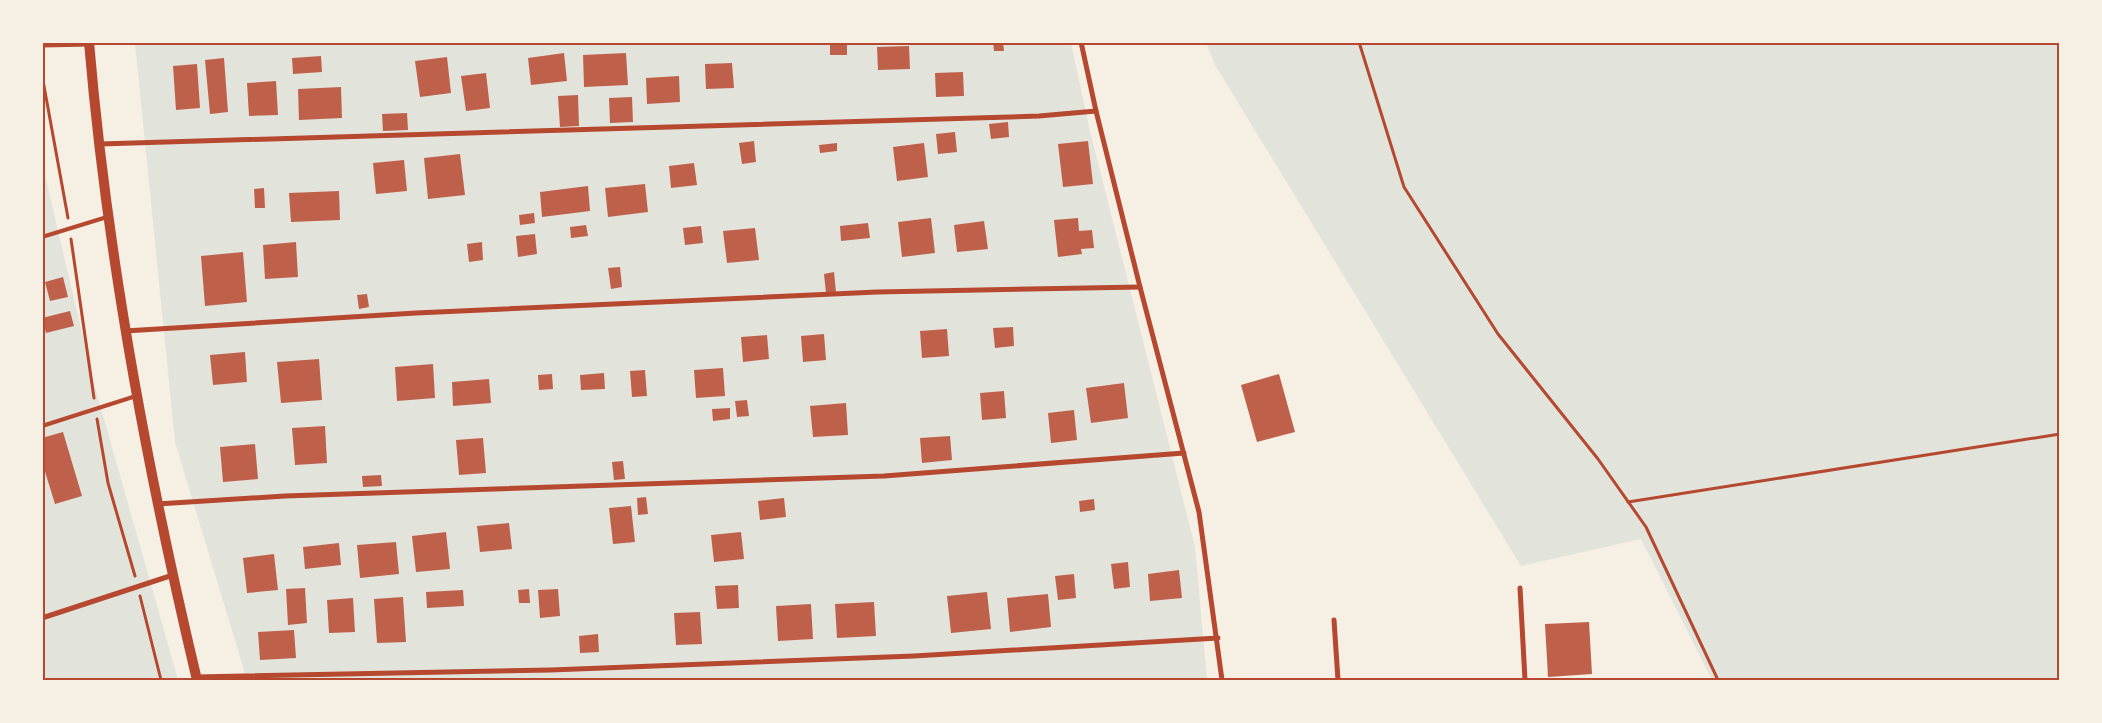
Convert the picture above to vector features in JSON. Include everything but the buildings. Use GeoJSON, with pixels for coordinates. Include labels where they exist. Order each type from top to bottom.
{"type":"FeatureCollection","features":[{"type":"Feature","properties":{"kind":"main road"},"geometry":{"type":"LineString","coordinates":[[87,43],[124,331],[157,504],[197,679]]}},
{"type":"Feature","properties":{"kind":"street"},"geometry":{"type":"LineString","coordinates":[[1082,42],[1096,111],[1199,512],[1218,638],[1222,680]]}},
{"type":"Feature","properties":{"kind":"street"},"geometry":{"type":"LineString","coordinates":[[42,45],[87,43]]}},
{"type":"Feature","properties":{"kind":"street"},"geometry":{"type":"LineString","coordinates":[[99,144],[1039,116],[1096,111]]}},
{"type":"Feature","properties":{"kind":"street"},"geometry":{"type":"LineString","coordinates":[[124,331],[406,314],[877,292],[1140,287]]}},
{"type":"Feature","properties":{"kind":"street"},"geometry":{"type":"LineString","coordinates":[[157,504],[285,496],[884,476],[1184,453]]}},
{"type":"Feature","properties":{"kind":"street"},"geometry":{"type":"LineString","coordinates":[[42,618],[173,575]]}},
{"type":"Feature","properties":{"kind":"street"},"geometry":{"type":"LineString","coordinates":[[1520,588],[1525,680]]}},
{"type":"Feature","properties":{"kind":"street"},"geometry":{"type":"LineString","coordinates":[[1334,620],[1338,680]]}},
{"type":"Feature","properties":{"kind":"street"},"geometry":{"type":"LineString","coordinates":[[197,679],[551,670],[914,656],[1218,638]]}},
{"type":"Feature","properties":{"kind":"lane"},"geometry":{"type":"LineString","coordinates":[[42,237],[108,216]]}},
{"type":"Feature","properties":{"kind":"lane"},"geometry":{"type":"LineString","coordinates":[[42,426],[136,396]]}},
{"type":"Feature","properties":{"kind":"path"},"geometry":{"type":"LineString","coordinates":[[1359,42],[1404,187],[1498,334],[1598,458],[1646,527],[1718,680]]}},
{"type":"Feature","properties":{"kind":"path"},"geometry":{"type":"LineString","coordinates":[[42,76],[70,228],[95,409],[108,483],[138,586],[161,680]]}},
{"type":"Feature","properties":{"kind":"path"},"geometry":{"type":"LineString","coordinates":[[1628,502],[2060,434]]}},
{"type":"Feature","properties":{"kind":"shaded area"},"geometry":{"type":"Polygon","coordinates":[[[135,43],[1071,43],[1089,127],[1195,547],[1207,680],[247,680],[175,442],[135,43]]]}},
{"type":"Feature","properties":{"kind":"shaded area"},"geometry":{"type":"Polygon","coordinates":[[[1206,43],[2059,43],[2059,680],[1712,680],[1641,539],[1521,566],[1215,65],[1206,43]]]}},
{"type":"Feature","properties":{"kind":"shaded area"},"geometry":{"type":"Polygon","coordinates":[[[42,162],[93,380],[178,680],[43,680],[42,162]]]}}]}
